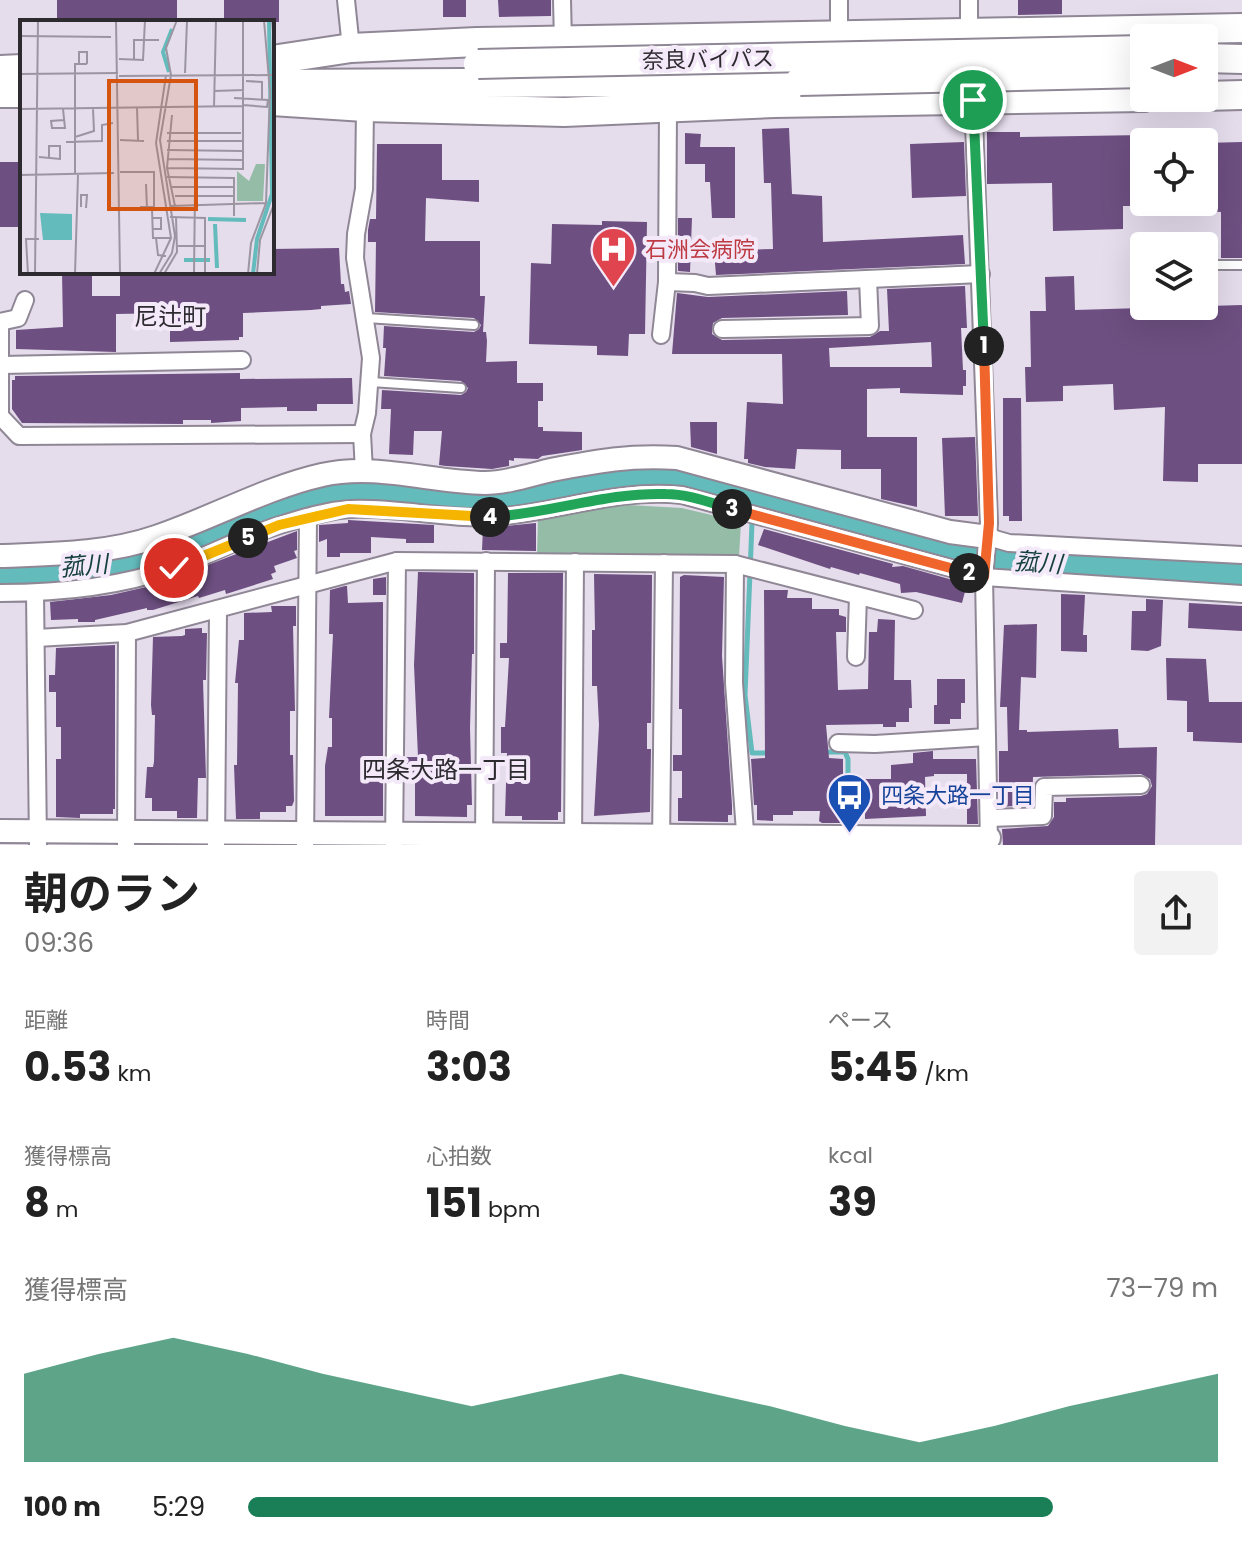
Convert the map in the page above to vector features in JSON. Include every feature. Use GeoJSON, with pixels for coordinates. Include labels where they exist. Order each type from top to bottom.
{"type":"FeatureCollection","features":[{"type":"Feature","properties":{"kind":"highway"},"geometry":{"type":"LineString","coordinates":[[1218,30],[1242,28]]}},
{"type":"Feature","properties":{"kind":"highway"},"geometry":{"type":"LineString","coordinates":[[274,63],[351,48],[839,36],[1130,34]]}},
{"type":"Feature","properties":{"kind":"highway"},"geometry":{"type":"LineString","coordinates":[[1218,49],[1242,48]]}},
{"type":"Feature","properties":{"kind":"highway","name":"奈良バイパス"},"geometry":{"type":"LineString","coordinates":[[274,84],[480,73],[1130,50]]}},
{"type":"Feature","properties":{"kind":"highway"},"geometry":{"type":"LineString","coordinates":[[1218,58],[1242,59]]}},
{"type":"Feature","properties":{"kind":"highway","name":"奈良バイパス"},"geometry":{"type":"LineString","coordinates":[[274,63],[480,73],[800,81],[1130,73]]}},
{"type":"Feature","properties":{"kind":"highway"},"geometry":{"type":"LineString","coordinates":[[0,70],[20,69]]}},
{"type":"Feature","properties":{"kind":"highway"},"geometry":{"type":"LineString","coordinates":[[1218,72],[1242,71]]}},
{"type":"Feature","properties":{"kind":"highway"},"geometry":{"type":"LineString","coordinates":[[1218,96],[1242,95]]}},
{"type":"Feature","properties":{"kind":"highway"},"geometry":{"type":"LineString","coordinates":[[274,101],[365,107],[564,112],[1130,97]]}},
{"type":"Feature","properties":{"kind":"street"},"geometry":{"type":"LineString","coordinates":[[346,0],[351,48]]}},
{"type":"Feature","properties":{"kind":"street"},"geometry":{"type":"LineString","coordinates":[[562,0],[563,41]]}},
{"type":"Feature","properties":{"kind":"street"},"geometry":{"type":"LineString","coordinates":[[839,0],[839,36]]}},
{"type":"Feature","properties":{"kind":"street"},"geometry":{"type":"LineString","coordinates":[[969,0],[988,538],[984,576],[989,834]]}},
{"type":"Feature","properties":{"kind":"street"},"geometry":{"type":"LineString","coordinates":[[364,471],[362,434],[371,382],[371,358],[355,258],[364,189],[365,107]]}},
{"type":"Feature","properties":{"kind":"street"},"geometry":{"type":"LineString","coordinates":[[661,335],[667,282],[668,108]]}},
{"type":"Feature","properties":{"kind":"street"},"geometry":{"type":"LineString","coordinates":[[667,282],[708,286],[981,274]]}},
{"type":"Feature","properties":{"kind":"street"},"geometry":{"type":"LineString","coordinates":[[722,329],[870,326],[868,279]]}},
{"type":"Feature","properties":{"kind":"street"},"geometry":{"type":"LineString","coordinates":[[25,300],[18,318],[0,322],[0,416],[19,436],[362,434]]}},
{"type":"Feature","properties":{"kind":"street"},"geometry":{"type":"LineString","coordinates":[[2,365],[242,360]]}},
{"type":"Feature","properties":{"kind":"street"},"geometry":{"type":"LineString","coordinates":[[0,556],[61,554],[124,545],[155,537],[287,486],[324,475],[364,471],[488,483],[614,457],[677,458],[950,532],[1009,543],[1242,555]]}},
{"type":"Feature","properties":{"kind":"street"},"geometry":{"type":"LineString","coordinates":[[0,593],[35,593],[139,578],[174,568],[279,525],[348,509],[498,517],[615,495],[667,494],[696,499],[984,576],[1242,594]]}},
{"type":"Feature","properties":{"kind":"street"},"geometry":{"type":"LineString","coordinates":[[305,839],[308,518]]}},
{"type":"Feature","properties":{"kind":"street"},"geometry":{"type":"LineString","coordinates":[[394,839],[397,561]]}},
{"type":"Feature","properties":{"kind":"street"},"geometry":{"type":"LineString","coordinates":[[36,638],[127,633],[397,561],[735,564],[914,610]]}},
{"type":"Feature","properties":{"kind":"street"},"geometry":{"type":"LineString","coordinates":[[484,839],[486,561]]}},
{"type":"Feature","properties":{"kind":"street"},"geometry":{"type":"LineString","coordinates":[[573,840],[575,562]]}},
{"type":"Feature","properties":{"kind":"street"},"geometry":{"type":"LineString","coordinates":[[661,840],[664,563]]}},
{"type":"Feature","properties":{"kind":"street"},"geometry":{"type":"LineString","coordinates":[[735,564],[734,683],[745,840]]}},
{"type":"Feature","properties":{"kind":"street"},"geometry":{"type":"LineString","coordinates":[[35,593],[38,838]]}},
{"type":"Feature","properties":{"kind":"street"},"geometry":{"type":"LineString","coordinates":[[856,657],[858,596]]}},
{"type":"Feature","properties":{"kind":"street"},"geometry":{"type":"LineString","coordinates":[[216,838],[218,609]]}},
{"type":"Feature","properties":{"kind":"street"},"geometry":{"type":"LineString","coordinates":[[126,839],[127,633]]}},
{"type":"Feature","properties":{"kind":"street"},"geometry":{"type":"LineString","coordinates":[[838,743],[875,744],[987,737]]}},
{"type":"Feature","properties":{"kind":"street"},"geometry":{"type":"LineString","coordinates":[[0,831],[38,838],[840,841],[989,834],[1043,816],[1044,787],[1141,785]]}},
{"type":"Feature","properties":{"kind":"lane"},"geometry":{"type":"LineString","coordinates":[[1218,265],[1242,265]]}},
{"type":"Feature","properties":{"kind":"lane"},"geometry":{"type":"LineString","coordinates":[[366,318],[474,325]]}},
{"type":"Feature","properties":{"kind":"lane"},"geometry":{"type":"LineString","coordinates":[[371,382],[461,388]]}},
{"type":"Feature","properties":{"kind":"green space"},"geometry":{"type":"Polygon","coordinates":[[[629,505],[682,508],[741,522],[739,557],[537,554],[538,519],[629,505]]]}},
{"type":"Feature","properties":{"kind":"building"},"geometry":{"type":"Polygon","coordinates":[[[57,0],[177,0],[177,20],[57,20],[57,0]]]}},
{"type":"Feature","properties":{"kind":"building"},"geometry":{"type":"Polygon","coordinates":[[[224,0],[279,0],[279,22],[224,20],[224,0]]]}},
{"type":"Feature","properties":{"kind":"building"},"geometry":{"type":"Polygon","coordinates":[[[443,0],[466,0],[466,17],[443,17],[443,0]]]}},
{"type":"Feature","properties":{"kind":"building"},"geometry":{"type":"Polygon","coordinates":[[[498,0],[551,0],[551,16],[499,17],[498,0]]]}},
{"type":"Feature","properties":{"kind":"building"},"geometry":{"type":"Polygon","coordinates":[[[1018,0],[1062,0],[1062,14],[1018,15],[1018,0]]]}},
{"type":"Feature","properties":{"kind":"building"},"geometry":{"type":"Polygon","coordinates":[[[789,128],[792,194],[822,196],[823,242],[963,235],[965,264],[716,275],[714,251],[773,249],[771,183],[764,183],[762,129],[789,128]]]}},
{"type":"Feature","properties":{"kind":"building"},"geometry":{"type":"Polygon","coordinates":[[[987,132],[1020,132],[1020,137],[1130,135],[1130,206],[1123,206],[1123,229],[1053,231],[1052,183],[987,184],[987,132]]]}},
{"type":"Feature","properties":{"kind":"building"},"geometry":{"type":"Polygon","coordinates":[[[685,133],[701,134],[700,147],[735,147],[735,218],[712,218],[710,182],[705,182],[705,164],[685,164],[685,133]]]}},
{"type":"Feature","properties":{"kind":"building"},"geometry":{"type":"Polygon","coordinates":[[[964,142],[966,196],[912,198],[910,144],[964,142]]]}},
{"type":"Feature","properties":{"kind":"building"},"geometry":{"type":"Polygon","coordinates":[[[1242,142],[1242,258],[1221,258],[1218,143],[1242,142]]]}},
{"type":"Feature","properties":{"kind":"building"},"geometry":{"type":"Polygon","coordinates":[[[377,144],[442,144],[442,180],[479,180],[479,202],[426,198],[425,241],[480,241],[480,296],[485,296],[483,332],[486,332],[487,341],[486,362],[517,361],[517,383],[543,383],[543,401],[538,401],[538,427],[543,427],[543,431],[582,432],[582,450],[538,459],[514,458],[514,461],[509,460],[509,466],[492,469],[446,466],[439,465],[442,431],[414,431],[413,455],[389,454],[391,409],[381,409],[382,390],[461,395],[468,388],[461,381],[384,376],[384,326],[474,332],[481,325],[474,318],[375,312],[376,242],[368,242],[368,230],[370,219],[376,219],[377,144]]]}},
{"type":"Feature","properties":{"kind":"building"},"geometry":{"type":"Polygon","coordinates":[[[0,162],[20,162],[20,227],[0,227],[0,162]]]}},
{"type":"Feature","properties":{"kind":"building"},"geometry":{"type":"Polygon","coordinates":[[[678,218],[692,218],[690,272],[678,271],[678,218]]]}},
{"type":"Feature","properties":{"kind":"building"},"geometry":{"type":"Polygon","coordinates":[[[602,221],[647,222],[645,334],[629,334],[628,356],[597,355],[597,346],[529,344],[531,263],[551,264],[552,224],[602,225],[602,221]]]}},
{"type":"Feature","properties":{"kind":"building"},"geometry":{"type":"Polygon","coordinates":[[[339,248],[341,284],[344,284],[345,292],[349,291],[351,304],[321,306],[321,309],[311,310],[243,313],[243,337],[239,340],[170,342],[170,313],[116,314],[116,352],[16,349],[16,330],[63,327],[62,274],[92,274],[92,296],[120,296],[120,274],[274,274],[274,249],[339,248]]]}},
{"type":"Feature","properties":{"kind":"building"},"geometry":{"type":"Polygon","coordinates":[[[1074,276],[1075,310],[1130,308],[1130,320],[1218,320],[1218,306],[1242,305],[1242,464],[1198,464],[1198,482],[1163,481],[1165,407],[1114,410],[1113,384],[1063,386],[1063,401],[1026,402],[1025,367],[1031,367],[1030,311],[1046,311],[1045,277],[1074,276]]]}},
{"type":"Feature","properties":{"kind":"building"},"geometry":{"type":"Polygon","coordinates":[[[965,286],[967,328],[961,328],[963,370],[966,370],[963,395],[900,393],[900,388],[867,389],[867,437],[917,437],[917,507],[881,499],[881,469],[841,469],[841,450],[797,449],[795,469],[765,467],[744,459],[747,402],[783,404],[782,354],[672,354],[677,293],[708,297],[847,291],[848,315],[722,318],[713,323],[712,334],[722,340],[870,337],[880,331],[889,331],[887,289],[965,286]],[[931,342],[829,348],[830,367],[932,367],[931,342]]]}},
{"type":"Feature","properties":{"kind":"building"},"geometry":{"type":"Polygon","coordinates":[[[240,373],[240,379],[352,378],[353,404],[317,404],[317,411],[287,411],[287,407],[241,408],[241,421],[211,423],[211,420],[183,420],[183,424],[22,423],[12,409],[12,380],[15,376],[240,373]]]}},
{"type":"Feature","properties":{"kind":"building"},"geometry":{"type":"Polygon","coordinates":[[[1003,398],[1021,398],[1022,521],[1009,521],[1009,516],[1003,516],[1003,398]]]}},
{"type":"Feature","properties":{"kind":"building"},"geometry":{"type":"Polygon","coordinates":[[[690,422],[717,422],[717,454],[691,447],[690,422]]]}},
{"type":"Feature","properties":{"kind":"building"},"geometry":{"type":"Polygon","coordinates":[[[975,437],[978,516],[945,516],[942,438],[975,437]]]}},
{"type":"Feature","properties":{"kind":"building"},"geometry":{"type":"Polygon","coordinates":[[[348,520],[434,525],[434,543],[406,543],[406,539],[371,537],[371,553],[340,553],[340,557],[327,557],[327,539],[319,542],[319,525],[348,523],[348,520]]]}},
{"type":"Feature","properties":{"kind":"building"},"geometry":{"type":"Polygon","coordinates":[[[536,523],[536,551],[482,550],[483,528],[536,523]]]}},
{"type":"Feature","properties":{"kind":"building"},"geometry":{"type":"Polygon","coordinates":[[[764,529],[893,564],[892,567],[903,566],[967,584],[962,603],[916,592],[901,593],[900,584],[830,569],[758,545],[764,529]]]}},
{"type":"Feature","properties":{"kind":"building"},"geometry":{"type":"Polygon","coordinates":[[[297,531],[297,550],[294,551],[297,558],[274,566],[276,572],[271,574],[273,579],[226,594],[225,590],[95,622],[51,620],[50,602],[111,595],[155,585],[297,531]]]}},
{"type":"Feature","properties":{"kind":"building"},"geometry":{"type":"Polygon","coordinates":[[[418,572],[474,573],[470,728],[472,805],[467,805],[467,817],[415,816],[415,778],[406,778],[406,757],[418,757],[414,665],[418,572]]]}},
{"type":"Feature","properties":{"kind":"building"},"geometry":{"type":"Polygon","coordinates":[[[508,573],[563,573],[561,812],[558,812],[558,820],[522,820],[522,816],[505,816],[507,753],[501,753],[501,727],[505,727],[509,658],[500,658],[500,643],[507,643],[508,573]]]}},
{"type":"Feature","properties":{"kind":"building"},"geometry":{"type":"Polygon","coordinates":[[[594,574],[652,575],[651,723],[647,723],[647,749],[651,749],[650,812],[594,816],[599,725],[597,686],[592,686],[594,574]]]}},
{"type":"Feature","properties":{"kind":"building"},"geometry":{"type":"Polygon","coordinates":[[[386,577],[386,595],[373,595],[373,579],[386,577]]]}},
{"type":"Feature","properties":{"kind":"building"},"geometry":{"type":"Polygon","coordinates":[[[680,577],[724,577],[722,656],[732,805],[728,822],[678,821],[682,771],[673,771],[673,755],[682,755],[682,709],[679,709],[680,577]]]}},
{"type":"Feature","properties":{"kind":"building"},"geometry":{"type":"Polygon","coordinates":[[[347,586],[348,603],[383,602],[383,816],[325,816],[325,766],[328,747],[332,747],[332,718],[329,718],[333,634],[329,634],[330,590],[347,586]]]}},
{"type":"Feature","properties":{"kind":"building"},"geometry":{"type":"Polygon","coordinates":[[[764,590],[788,590],[787,598],[812,598],[812,609],[839,609],[839,615],[846,617],[846,632],[836,632],[838,690],[868,689],[869,632],[877,632],[878,619],[895,620],[894,680],[911,680],[909,722],[896,722],[896,727],[883,727],[883,724],[826,725],[829,758],[843,759],[843,779],[891,779],[891,765],[913,763],[913,753],[933,751],[933,759],[976,759],[978,824],[967,824],[967,774],[925,777],[926,816],[865,819],[865,806],[840,808],[840,823],[822,823],[819,821],[820,811],[793,811],[793,815],[773,815],[773,821],[757,820],[751,759],[765,758],[764,590]]]}},
{"type":"Feature","properties":{"kind":"building"},"geometry":{"type":"Polygon","coordinates":[[[1061,594],[1085,595],[1083,635],[1087,635],[1087,652],[1061,651],[1061,594]]]}},
{"type":"Feature","properties":{"kind":"building"},"geometry":{"type":"Polygon","coordinates":[[[1146,599],[1163,600],[1161,646],[1148,651],[1131,650],[1132,611],[1146,611],[1146,599]]]}},
{"type":"Feature","properties":{"kind":"building"},"geometry":{"type":"Polygon","coordinates":[[[1189,603],[1242,606],[1242,631],[1188,628],[1189,603]]]}},
{"type":"Feature","properties":{"kind":"building"},"geometry":{"type":"Polygon","coordinates":[[[271,606],[296,606],[296,626],[293,626],[295,711],[290,711],[294,801],[292,806],[286,806],[286,812],[260,812],[260,819],[236,819],[234,765],[237,765],[238,683],[235,683],[239,640],[244,640],[244,613],[272,612],[271,606]]]}},
{"type":"Feature","properties":{"kind":"building"},"geometry":{"type":"Polygon","coordinates":[[[1037,624],[1036,678],[1021,677],[1019,730],[1118,729],[1119,748],[1157,747],[1155,845],[1003,845],[1002,829],[1048,826],[1054,817],[1054,802],[1066,802],[1066,798],[1141,796],[1147,794],[1152,786],[1150,779],[1141,774],[1033,777],[1032,805],[999,807],[999,751],[1008,751],[1007,707],[1000,707],[1004,625],[1037,624]]]}},
{"type":"Feature","properties":{"kind":"building"},"geometry":{"type":"Polygon","coordinates":[[[202,628],[202,633],[207,633],[206,680],[203,680],[206,778],[198,778],[197,818],[177,818],[177,811],[152,811],[152,798],[145,798],[147,767],[153,767],[154,762],[155,715],[152,715],[151,705],[153,637],[182,636],[185,629],[202,628]]]}},
{"type":"Feature","properties":{"kind":"building"},"geometry":{"type":"Polygon","coordinates":[[[115,645],[115,809],[113,814],[56,817],[56,759],[61,759],[61,727],[56,727],[56,692],[49,692],[49,675],[55,675],[56,648],[115,645]]]}},
{"type":"Feature","properties":{"kind":"building"},"geometry":{"type":"Polygon","coordinates":[[[1166,658],[1206,659],[1209,702],[1242,702],[1242,743],[1193,741],[1193,732],[1187,732],[1187,701],[1167,700],[1166,658]]]}},
{"type":"Feature","properties":{"kind":"building"},"geometry":{"type":"Polygon","coordinates":[[[937,679],[965,679],[961,719],[950,719],[950,724],[934,724],[937,679]]]}},
{"type":"Feature","properties":{"kind":"waterway","name":"菰川"},"geometry":{"type":"LineString","coordinates":[[0,573],[48,573],[112,565],[157,553],[258,510],[337,489],[386,489],[470,499],[509,498],[609,473],[640,471],[676,472],[698,477],[741,489],[753,499],[774,507],[823,516],[913,546],[996,562],[1242,576]]}},
{"type":"Feature","properties":{"kind":"waterway"},"geometry":{"type":"LineString","coordinates":[[753,499],[745,695],[752,753],[770,753]]}},
{"type":"Feature","properties":{"kind":"waterway"},"geometry":{"type":"LineString","coordinates":[[824,752],[845,752],[848,784]]}},
{"type":"Feature","properties":{"kind":"waterway"},"geometry":{"type":"LineString","coordinates":[[848,802],[848,825]]}},
{"type":"Feature","properties":{"kind":"place","name":"石洲会病院"},"geometry":{"type":"Point","coordinates":[614,288]}},
{"type":"Feature","properties":{"kind":"place","name":"四条大路一丁目"},"geometry":{"type":"Point","coordinates":[850,834]}},
{"type":"Feature","properties":{"kind":"district","name":"尼辻町"},"geometry":{"type":"Point","coordinates":[170,317]}},
{"type":"Feature","properties":{"kind":"district","name":"四条大路一丁目"},"geometry":{"type":"Point","coordinates":[446,770]}},
{"type":"Feature","properties":{"kind":"route"},"geometry":{"type":"LineString","coordinates":[[174,568],[279,525],[348,509],[481,518],[521,514],[615,495],[667,494],[682,495],[984,577],[989,523],[973,100]]}}]}
